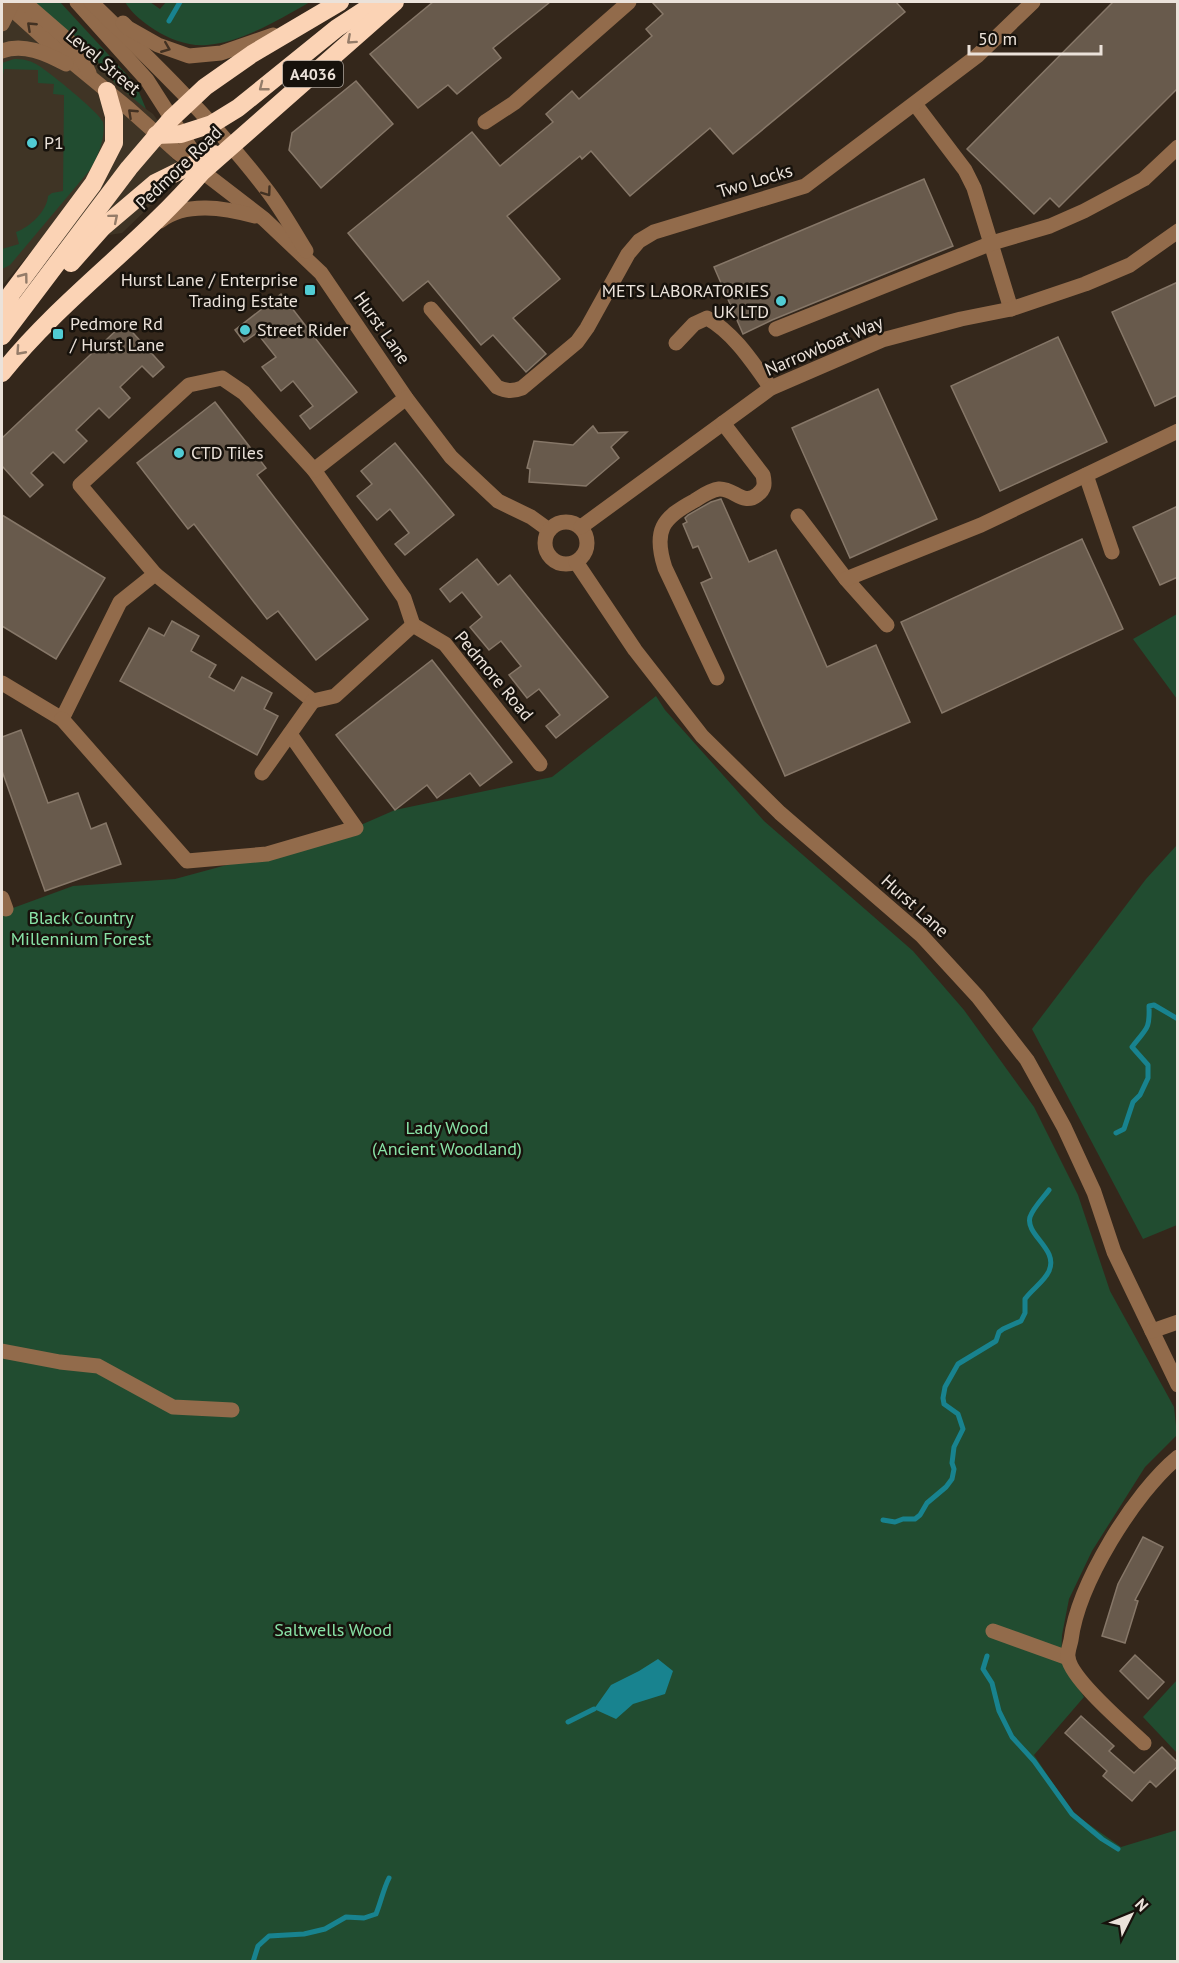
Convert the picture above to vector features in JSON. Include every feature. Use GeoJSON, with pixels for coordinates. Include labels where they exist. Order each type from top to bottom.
{"type":"FeatureCollection","features":[{"type":"Feature","properties":{"kind":"highway","name":"Pedmore Road"},"geometry":{"type":"LineString","coordinates":[[2,336],[156,135],[177,135],[190,101],[205,87],[252,54],[340,2]]}},
{"type":"Feature","properties":{"kind":"highway"},"geometry":{"type":"LineString","coordinates":[[177,135],[212,124],[238,108],[337,28],[377,2]]}},
{"type":"Feature","properties":{"kind":"highway","name":"Pedmore Road"},"geometry":{"type":"LineString","coordinates":[[2,373],[19,351],[64,305],[175,202],[197,166],[231,146],[394,2]]}},
{"type":"Feature","properties":{"kind":"highway"},"geometry":{"type":"LineString","coordinates":[[2,329],[11,294],[93,184],[114,143],[114,116],[107,91]]}},
{"type":"Feature","properties":{"kind":"highway"},"geometry":{"type":"LineString","coordinates":[[2,336],[102,228],[155,183],[197,166]]}},
{"type":"Feature","properties":{"kind":"street"},"geometry":{"type":"LineString","coordinates":[[77,2],[147,80],[177,135]]}},
{"type":"Feature","properties":{"kind":"street"},"geometry":{"type":"LineString","coordinates":[[102,2],[128,28],[158,45],[189,56],[221,52],[304,23]]}},
{"type":"Feature","properties":{"kind":"street","name":"Level Street"},"geometry":{"type":"LineString","coordinates":[[102,2],[190,101]]}},
{"type":"Feature","properties":{"kind":"street"},"geometry":{"type":"LineString","coordinates":[[485,122],[514,103],[629,2]]}},
{"type":"Feature","properties":{"kind":"street","name":"Two Locks"},"geometry":{"type":"LineString","coordinates":[[431,309],[496,387],[505,391],[514,391],[522,387],[577,342],[628,254],[639,241],[654,232],[804,186],[977,56],[1033,2]]}},
{"type":"Feature","properties":{"kind":"street"},"geometry":{"type":"LineString","coordinates":[[2,24],[13,3]]}},
{"type":"Feature","properties":{"kind":"street","name":"Level Street"},"geometry":{"type":"LineString","coordinates":[[13,3],[56,49],[156,135],[177,135]]}},
{"type":"Feature","properties":{"kind":"street"},"geometry":{"type":"LineString","coordinates":[[2,51],[12,47],[34,50],[92,78]]}},
{"type":"Feature","properties":{"kind":"street"},"geometry":{"type":"LineString","coordinates":[[190,101],[267,190],[321,273]]}},
{"type":"Feature","properties":{"kind":"street"},"geometry":{"type":"LineString","coordinates":[[915,104],[965,170],[974,188],[1011,309]]}},
{"type":"Feature","properties":{"kind":"street","name":"Hurst Lane"},"geometry":{"type":"LineString","coordinates":[[177,135],[197,166],[264,219],[321,273],[406,398],[451,458],[498,501],[531,517],[549,530]]}},
{"type":"Feature","properties":{"kind":"street"},"geometry":{"type":"LineString","coordinates":[[776,329],[992,243],[1050,226],[1092,207],[1144,179],[1178,147]]}},
{"type":"Feature","properties":{"kind":"street"},"geometry":{"type":"LineString","coordinates":[[138,237],[170,213],[206,208],[231,210],[264,219]]}},
{"type":"Feature","properties":{"kind":"street","name":"Narrowboat Way"},"geometry":{"type":"LineString","coordinates":[[581,527],[771,388],[882,340],[961,319],[1011,309],[1085,284],[1130,265],[1178,231]]}},
{"type":"Feature","properties":{"kind":"street"},"geometry":{"type":"LineString","coordinates":[[676,343],[694,324],[706,318],[716,323],[747,355],[771,388]]}},
{"type":"Feature","properties":{"kind":"street"},"geometry":{"type":"LineString","coordinates":[[262,773],[313,700],[335,696],[413,625],[404,598],[314,470],[244,393],[222,378],[189,385],[80,485],[155,574],[313,700]]}},
{"type":"Feature","properties":{"kind":"street"},"geometry":{"type":"LineString","coordinates":[[314,470],[406,398]]}},
{"type":"Feature","properties":{"kind":"street"},"geometry":{"type":"LineString","coordinates":[[717,678],[665,568],[661,541],[663,528],[674,512],[710,492],[720,489],[746,500],[762,491],[765,483],[763,475],[723,423]]}},
{"type":"Feature","properties":{"kind":"street"},"geometry":{"type":"LineString","coordinates":[[846,579],[981,525],[1178,431]]}},
{"type":"Feature","properties":{"kind":"street"},"geometry":{"type":"LineString","coordinates":[[1086,475],[1112,552]]}},
{"type":"Feature","properties":{"kind":"street"},"geometry":{"type":"LineString","coordinates":[[798,516],[846,579],[887,625]]}},
{"type":"Feature","properties":{"kind":"street"},"geometry":{"type":"LineString","coordinates":[[569,521],[581,527],[587,543],[582,557],[576,562],[567,564],[559,563],[549,555],[545,542],[549,530],[561,522],[569,521]]}},
{"type":"Feature","properties":{"kind":"street","name":"Hurst Lane"},"geometry":{"type":"LineString","coordinates":[[576,562],[635,650],[702,736],[780,813],[921,935],[978,997],[1027,1060],[1064,1127],[1094,1192],[1114,1252],[1178,1385]]}},
{"type":"Feature","properties":{"kind":"street"},"geometry":{"type":"LineString","coordinates":[[62,719],[120,602],[155,574]]}},
{"type":"Feature","properties":{"kind":"street","name":"Pedmore Road"},"geometry":{"type":"LineString","coordinates":[[413,625],[445,644],[540,764]]}},
{"type":"Feature","properties":{"kind":"street"},"geometry":{"type":"LineString","coordinates":[[2,683],[62,719],[187,861],[267,854],[356,828],[290,734]]}},
{"type":"Feature","properties":{"kind":"street"},"geometry":{"type":"LineString","coordinates":[[1152,1331],[1178,1322]]}},
{"type":"Feature","properties":{"kind":"street"},"geometry":{"type":"LineString","coordinates":[[2,1351],[60,1362],[98,1366],[172,1407],[232,1410]]}},
{"type":"Feature","properties":{"kind":"street"},"geometry":{"type":"LineString","coordinates":[[1144,1743],[1079,1679],[1068,1658],[1081,1600],[1099,1562],[1146,1490],[1178,1457]]}},
{"type":"Feature","properties":{"kind":"street"},"geometry":{"type":"LineString","coordinates":[[993,1631],[1068,1658]]}},
{"type":"Feature","properties":{"kind":"shaded area"},"geometry":{"type":"Polygon","coordinates":[[[2,2],[45,2],[153,114],[175,145],[171,157],[179,165],[176,181],[122,233],[36,246],[2,286],[2,2]]]}},
{"type":"Feature","properties":{"kind":"green space"},"geometry":{"type":"Polygon","coordinates":[[[31,2],[60,2],[141,90],[139,92],[146,109],[115,83],[88,50],[31,2]]]}},
{"type":"Feature","properties":{"kind":"green space"},"geometry":{"type":"Polygon","coordinates":[[[125,2],[150,2],[160,9],[166,2],[310,2],[248,35],[221,43],[194,45],[180,42],[151,27],[138,18],[125,2]]]}},
{"type":"Feature","properties":{"kind":"green space"},"geometry":{"type":"Polygon","coordinates":[[[14,59],[36,64],[51,74],[100,117],[104,128],[100,148],[89,171],[10,265],[2,269],[2,249],[19,244],[16,232],[37,218],[45,207],[48,196],[63,191],[64,95],[53,94],[54,84],[38,83],[38,70],[4,69],[2,82],[2,63],[14,59]]]}},
{"type":"Feature","properties":{"kind":"green space"},"geometry":{"type":"Polygon","coordinates":[[[1177,614],[1177,699],[1133,639],[1177,614]]]}},
{"type":"Feature","properties":{"kind":"green space","name":"Saltwells Wood"},"geometry":{"type":"Polygon","coordinates":[[[656,696],[665,710],[764,821],[913,951],[964,1010],[1034,1107],[1078,1195],[1110,1291],[1174,1407],[1177,1435],[1145,1467],[1092,1551],[1069,1599],[1062,1635],[1061,1660],[1084,1697],[1034,1755],[1073,1813],[1121,1847],[1177,1830],[1177,1961],[2,1962],[2,912],[73,886],[175,879],[340,834],[395,810],[552,777],[656,696]]]}},
{"type":"Feature","properties":{"kind":"green space"},"geometry":{"type":"Polygon","coordinates":[[[1177,845],[1177,1225],[1143,1239],[1032,1029],[1146,879],[1177,845]]]}},
{"type":"Feature","properties":{"kind":"green space"},"geometry":{"type":"Polygon","coordinates":[[[1177,1680],[1177,1753],[1143,1717],[1177,1680]]]}},
{"type":"Feature","properties":{"kind":"water"},"geometry":{"type":"Polygon","coordinates":[[[658,1659],[673,1671],[665,1694],[633,1704],[616,1719],[594,1709],[611,1685],[658,1659]]]}},
{"type":"Feature","properties":{"kind":"building"},"geometry":{"type":"Polygon","coordinates":[[[433,2],[550,2],[493,48],[501,58],[457,94],[448,85],[418,108],[370,54],[433,2]]]}},
{"type":"Feature","properties":{"kind":"building"},"geometry":{"type":"Polygon","coordinates":[[[652,2],[896,2],[905,12],[733,154],[710,128],[630,196],[591,151],[582,159],[580,156],[507,216],[560,279],[513,318],[546,354],[526,372],[493,335],[481,345],[428,281],[403,301],[348,233],[472,132],[500,166],[553,122],[546,114],[572,91],[579,99],[652,36],[646,29],[663,14],[652,2]]]}},
{"type":"Feature","properties":{"kind":"building"},"geometry":{"type":"Polygon","coordinates":[[[1113,2],[1178,2],[1178,88],[1059,207],[1050,198],[1034,214],[967,149],[1113,2]]]}},
{"type":"Feature","properties":{"kind":"building"},"geometry":{"type":"Polygon","coordinates":[[[356,81],[393,124],[321,188],[289,150],[292,133],[356,81]]]}},
{"type":"Feature","properties":{"kind":"building"},"geometry":{"type":"Polygon","coordinates":[[[924,179],[953,246],[743,334],[714,267],[924,179]]]}},
{"type":"Feature","properties":{"kind":"building"},"geometry":{"type":"Polygon","coordinates":[[[1178,282],[1178,395],[1155,406],[1112,312],[1178,282]]]}},
{"type":"Feature","properties":{"kind":"building"},"geometry":{"type":"Polygon","coordinates":[[[281,294],[357,392],[310,429],[300,416],[313,406],[293,381],[281,391],[262,367],[276,357],[257,333],[244,342],[235,330],[281,294]]]}},
{"type":"Feature","properties":{"kind":"building"},"geometry":{"type":"Polygon","coordinates":[[[124,323],[164,367],[153,377],[142,366],[120,387],[130,398],[109,418],[99,408],[76,430],[87,441],[64,463],[53,452],[31,473],[43,485],[30,497],[2,466],[2,438],[124,323]]]}},
{"type":"Feature","properties":{"kind":"building"},"geometry":{"type":"Polygon","coordinates":[[[1058,337],[1107,442],[1000,491],[951,386],[1058,337]]]}},
{"type":"Feature","properties":{"kind":"building"},"geometry":{"type":"Polygon","coordinates":[[[878,389],[937,519],[850,558],[792,428],[878,389]]]}},
{"type":"Feature","properties":{"kind":"building"},"geometry":{"type":"Polygon","coordinates":[[[215,402],[266,468],[257,475],[368,619],[316,660],[278,611],[267,619],[194,524],[188,529],[137,463],[215,402]]]}},
{"type":"Feature","properties":{"kind":"building"},"geometry":{"type":"Polygon","coordinates":[[[593,426],[598,433],[627,432],[611,447],[619,458],[586,486],[529,482],[530,469],[527,468],[534,441],[573,445],[593,426]]]}},
{"type":"Feature","properties":{"kind":"building"},"geometry":{"type":"Polygon","coordinates":[[[395,443],[454,515],[405,555],[395,544],[409,533],[390,509],[377,520],[357,496],[372,484],[361,471],[395,443]]]}},
{"type":"Feature","properties":{"kind":"building"},"geometry":{"type":"Polygon","coordinates":[[[721,499],[749,562],[776,550],[827,667],[876,645],[910,722],[785,776],[701,583],[712,578],[698,546],[693,548],[683,524],[687,522],[685,518],[688,515],[721,499]]]}},
{"type":"Feature","properties":{"kind":"building"},"geometry":{"type":"Polygon","coordinates":[[[1178,506],[1178,577],[1160,585],[1133,527],[1178,506]]]}},
{"type":"Feature","properties":{"kind":"building"},"geometry":{"type":"Polygon","coordinates":[[[2,515],[105,578],[56,659],[2,626],[2,515]]]}},
{"type":"Feature","properties":{"kind":"building"},"geometry":{"type":"Polygon","coordinates":[[[1082,539],[1123,629],[942,713],[901,622],[1082,539]]]}},
{"type":"Feature","properties":{"kind":"building"},"geometry":{"type":"Polygon","coordinates":[[[477,559],[498,585],[510,575],[608,697],[556,738],[546,726],[560,715],[539,689],[527,698],[509,675],[521,666],[501,641],[489,650],[470,627],[482,617],[462,592],[450,602],[440,589],[477,559]]]}},
{"type":"Feature","properties":{"kind":"building"},"geometry":{"type":"Polygon","coordinates":[[[172,621],[199,636],[191,651],[216,665],[209,677],[234,691],[242,677],[272,693],[264,709],[278,716],[257,755],[120,681],[149,628],[164,636],[172,621]]]}},
{"type":"Feature","properties":{"kind":"building"},"geometry":{"type":"Polygon","coordinates":[[[432,660],[512,762],[480,786],[470,773],[437,798],[427,785],[395,810],[336,735],[432,660]]]}},
{"type":"Feature","properties":{"kind":"building"},"geometry":{"type":"Polygon","coordinates":[[[21,730],[48,803],[78,793],[91,829],[106,823],[121,864],[45,891],[2,771],[2,737],[21,730]]]}},
{"type":"Feature","properties":{"kind":"building"},"geometry":{"type":"Polygon","coordinates":[[[1143,1537],[1163,1547],[1135,1600],[1138,1601],[1125,1643],[1102,1636],[1118,1584],[1143,1537]]]}},
{"type":"Feature","properties":{"kind":"building"},"geometry":{"type":"Polygon","coordinates":[[[1135,1655],[1164,1682],[1148,1699],[1120,1671],[1135,1655]]]}},
{"type":"Feature","properties":{"kind":"building"},"geometry":{"type":"Polygon","coordinates":[[[1081,1716],[1114,1746],[1109,1751],[1134,1773],[1162,1747],[1178,1763],[1178,1766],[1156,1787],[1150,1781],[1132,1801],[1103,1776],[1107,1771],[1065,1733],[1081,1716]]]}},
{"type":"Feature","properties":{"kind":"waterway"},"geometry":{"type":"LineString","coordinates":[[169,21],[180,2]]}},
{"type":"Feature","properties":{"kind":"waterway"},"geometry":{"type":"LineString","coordinates":[[1116,1133],[1124,1129],[1133,1102],[1140,1095],[1148,1078],[1148,1065],[1132,1047],[1148,1025],[1149,1006],[1154,1005],[1178,1019]]}},
{"type":"Feature","properties":{"kind":"waterway"},"geometry":{"type":"LineString","coordinates":[[883,1520],[895,1522],[915,1519],[927,1503],[952,1479],[954,1447],[963,1429],[958,1414],[944,1404],[945,1387],[958,1364],[996,1341],[999,1332],[1003,1329],[1021,1321],[1025,1313],[1025,1299],[1049,1271],[1050,1256],[1030,1224],[1033,1210],[1049,1190]]}},
{"type":"Feature","properties":{"kind":"waterway"},"geometry":{"type":"LineString","coordinates":[[987,1656],[983,1669],[992,1683],[999,1711],[1012,1737],[1034,1761],[1072,1814],[1118,1849]]}},
{"type":"Feature","properties":{"kind":"waterway"},"geometry":{"type":"LineString","coordinates":[[568,1722],[594,1709]]}},
{"type":"Feature","properties":{"kind":"waterway"},"geometry":{"type":"LineString","coordinates":[[253,1962],[258,1946],[269,1936],[304,1934],[325,1929],[346,1917],[364,1918],[376,1914],[389,1878]]}},
{"type":"Feature","properties":{"kind":"place","name":"P1"},"geometry":{"type":"Point","coordinates":[32,143]}},
{"type":"Feature","properties":{"kind":"place","name":"Hurst Lane / Enterprise Trading Estate"},"geometry":{"type":"Point","coordinates":[310,290]}},
{"type":"Feature","properties":{"kind":"place","name":"METS LABORATORIES UK LTD"},"geometry":{"type":"Point","coordinates":[781,301]}},
{"type":"Feature","properties":{"kind":"place","name":"Street Rider"},"geometry":{"type":"Point","coordinates":[245,330]}},
{"type":"Feature","properties":{"kind":"place","name":"Pedmore Rd / Hurst Lane"},"geometry":{"type":"Point","coordinates":[58,334]}},
{"type":"Feature","properties":{"kind":"place","name":"CTD Tiles"},"geometry":{"type":"Point","coordinates":[179,453]}},
{"type":"Feature","properties":{"kind":"park label","name":"Black Country Millennium Forest"},"geometry":{"type":"Point","coordinates":[81,928]}},
{"type":"Feature","properties":{"kind":"park label","name":"Lady Wood (Ancient Woodland)"},"geometry":{"type":"Point","coordinates":[447,1138]}}]}
